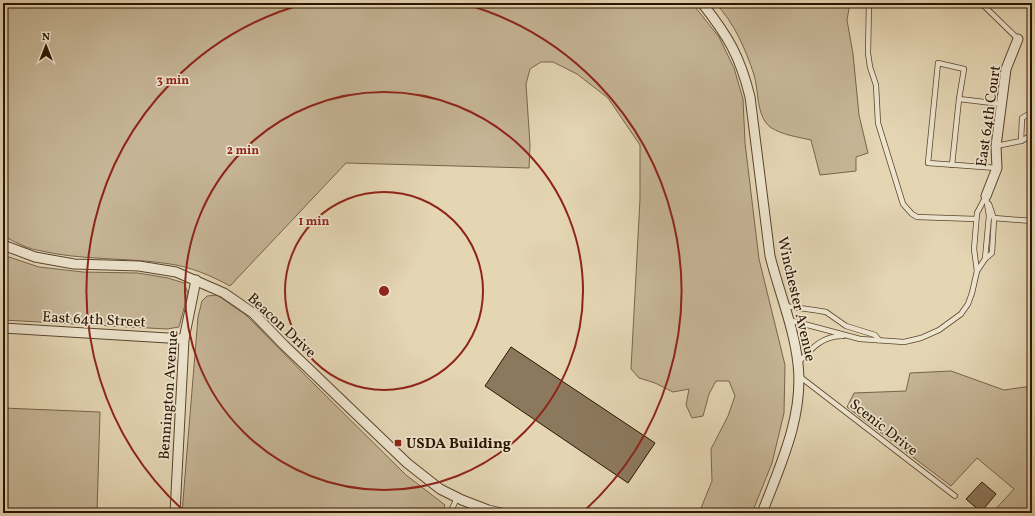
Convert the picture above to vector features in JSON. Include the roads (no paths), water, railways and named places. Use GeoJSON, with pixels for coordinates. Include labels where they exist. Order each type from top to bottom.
{"type":"FeatureCollection","features":[{"type":"Feature","properties":{"kind":"street","name":"Winchester Avenue"},"geometry":{"type":"LineString","coordinates":[[702,3],[722,29],[736,53],[745,74],[750,97],[770,256],[776,280],[786,306],[798,363],[799,376],[793,426],[786,452],[762,513]]}},
{"type":"Feature","properties":{"kind":"street","name":"East 64th Court"},"geometry":{"type":"LineString","coordinates":[[986,196],[997,168],[996,146],[1006,69],[1018,39]]}},
{"type":"Feature","properties":{"kind":"street","name":"Beacon Drive"},"geometry":{"type":"LineString","coordinates":[[3,245],[35,257],[74,264],[139,266],[176,272],[224,293],[253,313],[284,345],[407,463],[440,489],[457,498],[488,510],[501,513]]}},
{"type":"Feature","properties":{"kind":"street","name":"Bennington Avenue"},"geometry":{"type":"LineString","coordinates":[[175,513],[184,339],[196,280]]}},
{"type":"Feature","properties":{"kind":"street","name":"East 64th Street"},"geometry":{"type":"LineString","coordinates":[[3,328],[184,339]]}},
{"type":"Feature","properties":{"kind":"lane"},"geometry":{"type":"LineString","coordinates":[[869,3],[868,53],[870,67],[876,85],[878,123],[903,204],[912,214],[917,217],[976,219]]}},
{"type":"Feature","properties":{"kind":"lane"},"geometry":{"type":"LineString","coordinates":[[980,3],[1018,39]]}},
{"type":"Feature","properties":{"kind":"lane"},"geometry":{"type":"LineString","coordinates":[[952,165],[964,69],[938,63],[928,163],[952,165],[997,168]]}},
{"type":"Feature","properties":{"kind":"lane"},"geometry":{"type":"LineString","coordinates":[[960,99],[1002,104]]}},
{"type":"Feature","properties":{"kind":"lane"},"geometry":{"type":"LineString","coordinates":[[1021,141],[1022,118],[1032,112]]}},
{"type":"Feature","properties":{"kind":"lane"},"geometry":{"type":"LineString","coordinates":[[996,146],[1021,141],[1032,135]]}},
{"type":"Feature","properties":{"kind":"lane"},"geometry":{"type":"LineString","coordinates":[[985,260],[992,253],[994,218],[986,196]]}},
{"type":"Feature","properties":{"kind":"lane","name":"East 64th Court"},"geometry":{"type":"LineString","coordinates":[[789,320],[860,339],[904,342],[920,338],[949,324],[961,314],[968,304],[972,293],[977,270],[974,249],[976,219],[977,213],[986,196]]}},
{"type":"Feature","properties":{"kind":"lane","name":"East 64th Court"},"geometry":{"type":"LineString","coordinates":[[977,270],[985,260],[988,216],[986,196]]}},
{"type":"Feature","properties":{"kind":"lane"},"geometry":{"type":"LineString","coordinates":[[994,218],[1032,221]]}},
{"type":"Feature","properties":{"kind":"lane"},"geometry":{"type":"LineString","coordinates":[[786,306],[826,312],[846,326],[875,335],[879,340]]}},
{"type":"Feature","properties":{"kind":"lane"},"geometry":{"type":"LineString","coordinates":[[798,363],[818,343],[829,337],[851,337]]}},
{"type":"Feature","properties":{"kind":"lane","name":"Scenic Drive"},"geometry":{"type":"LineString","coordinates":[[799,376],[955,496]]}},
{"type":"Feature","properties":{"kind":"lane"},"geometry":{"type":"LineString","coordinates":[[450,513],[457,498]]}},
{"type":"Feature","properties":{"kind":"place","name":"USDA Building"},"geometry":{"type":"Point","coordinates":[398,443]}}]}
